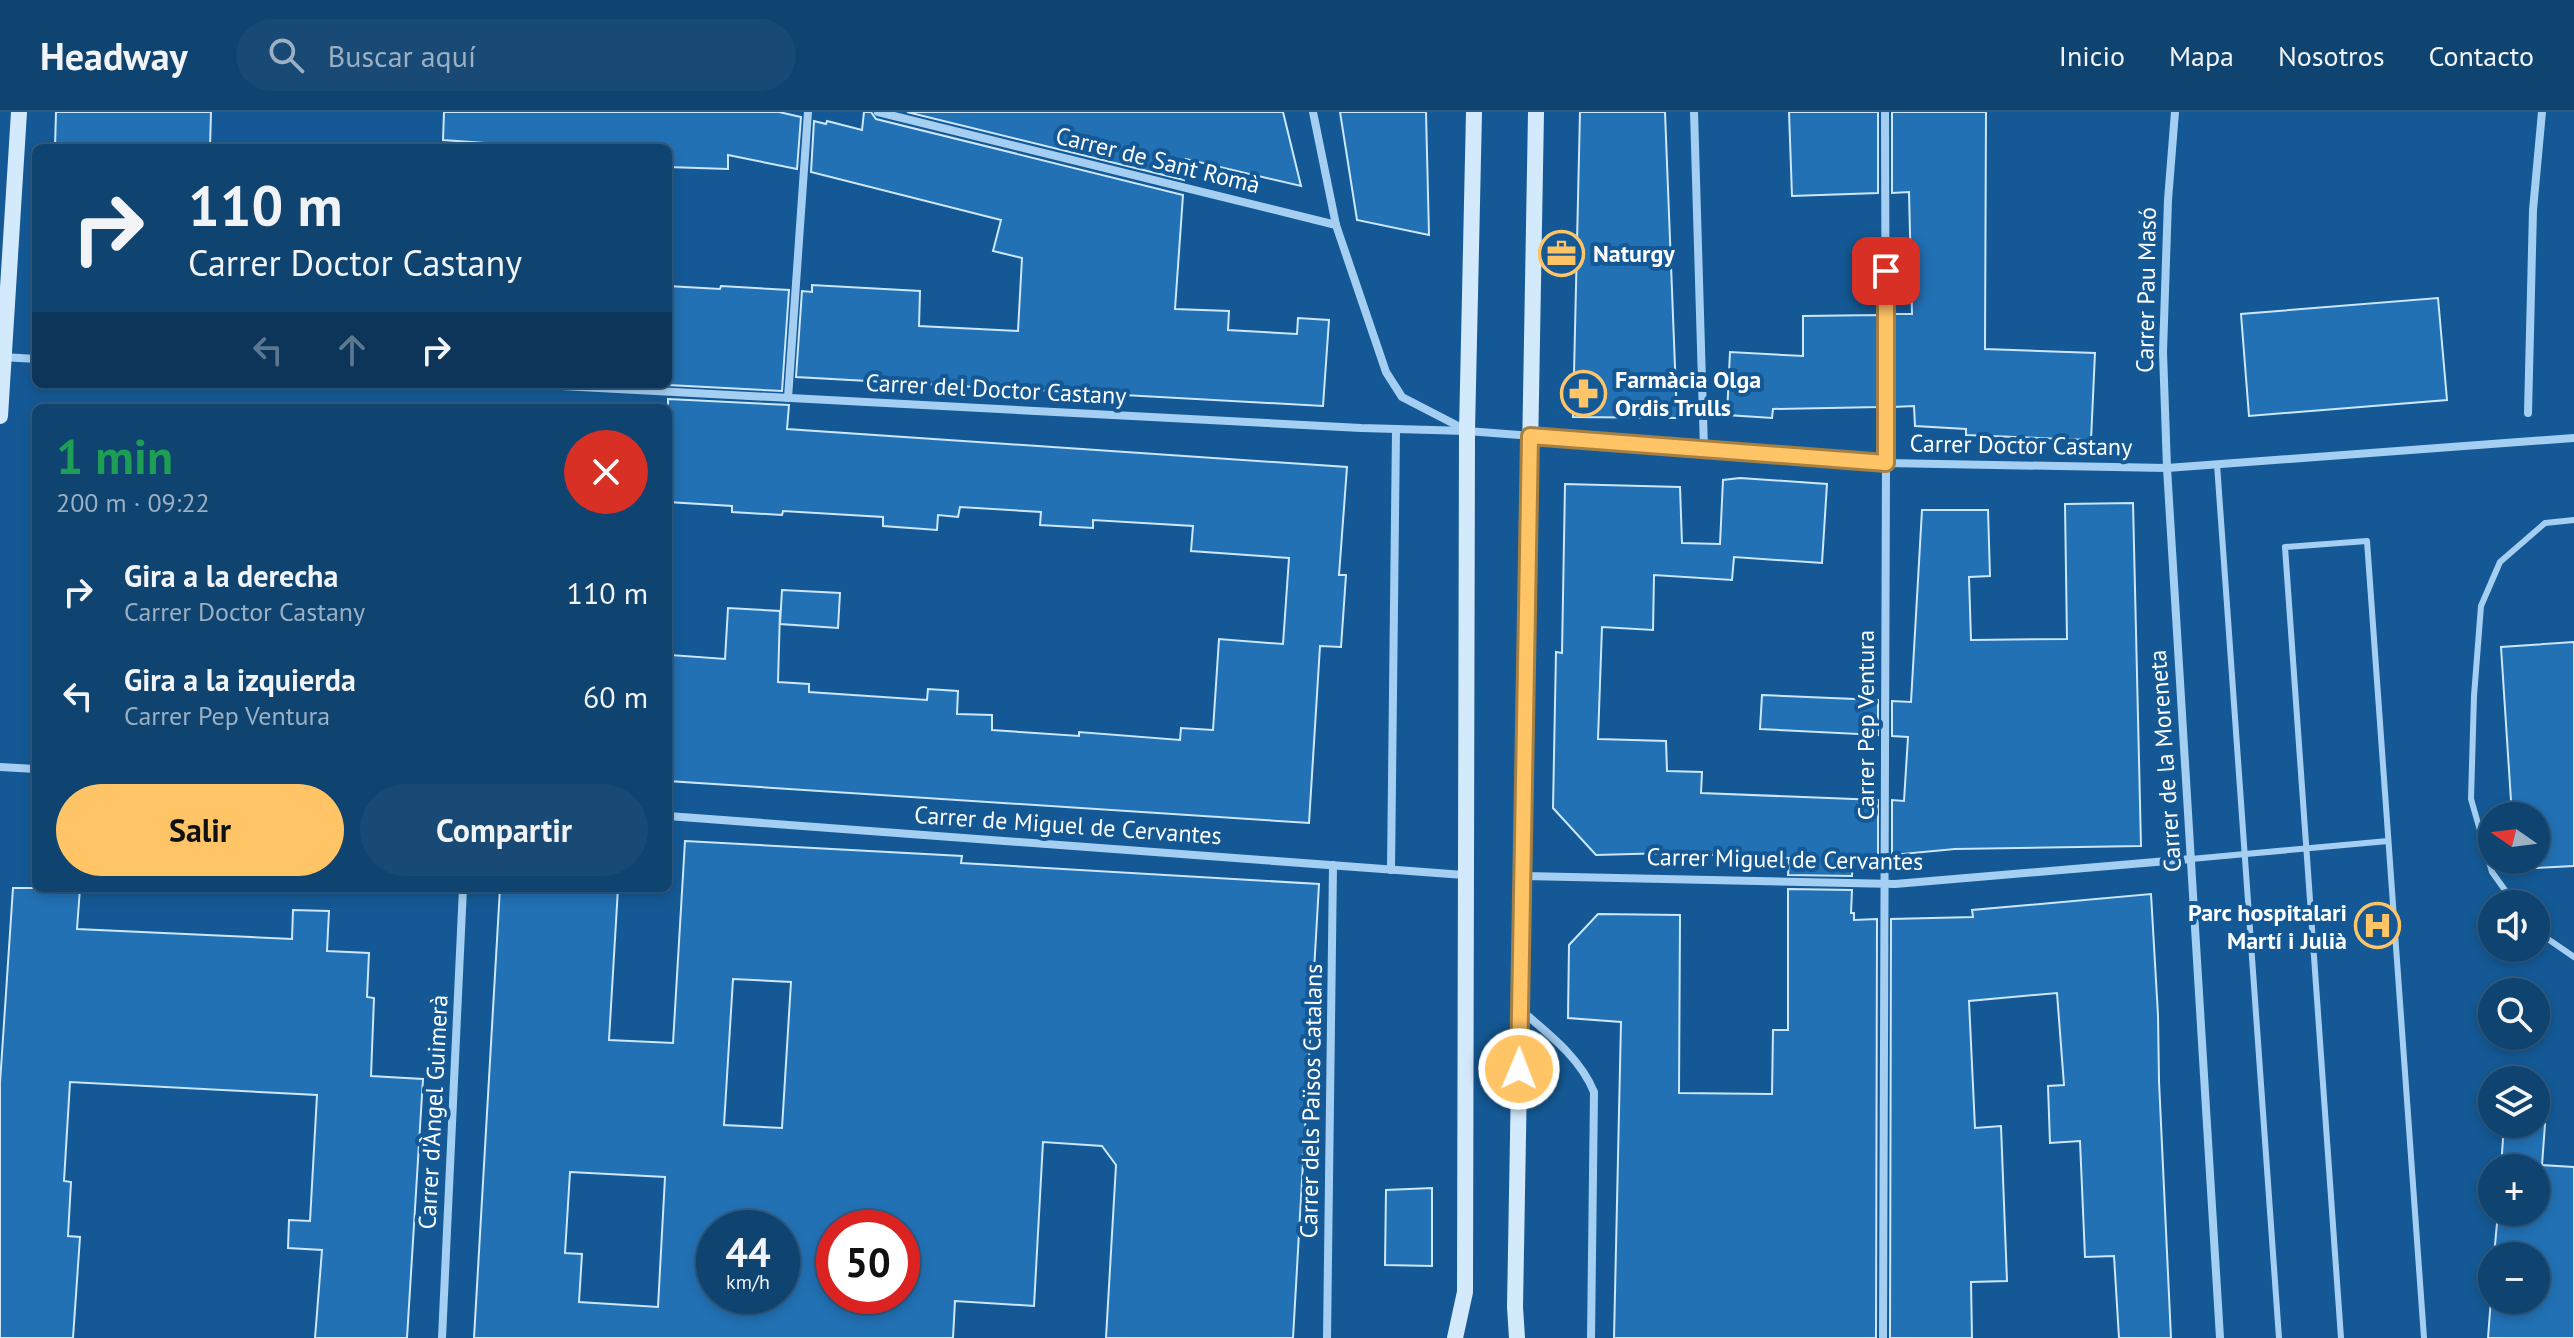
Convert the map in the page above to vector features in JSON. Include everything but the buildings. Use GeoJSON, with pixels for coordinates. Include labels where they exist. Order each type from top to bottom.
{"type":"FeatureCollection","features":[{"type":"Feature","properties":{"kind":"main road"},"geometry":{"type":"LineString","coordinates":[[0,416],[19,112]]}},
{"type":"Feature","properties":{"kind":"main road"},"geometry":{"type":"LineString","coordinates":[[1455,1338],[1465,1292],[1467,431],[1474,112]]}},
{"type":"Feature","properties":{"kind":"main road"},"geometry":{"type":"LineString","coordinates":[[1517,1338],[1515,1307],[1536,112]]}},
{"type":"Feature","properties":{"kind":"street"},"geometry":{"type":"LineString","coordinates":[[788,398],[808,112]]}},
{"type":"Feature","properties":{"kind":"street","name":"Carrer de Sant Romà"},"geometry":{"type":"LineString","coordinates":[[878,112],[1336,225]]}},
{"type":"Feature","properties":{"kind":"street"},"geometry":{"type":"LineString","coordinates":[[1313,112],[1336,225],[1386,372],[1402,397],[1467,431]]}},
{"type":"Feature","properties":{"kind":"street"},"geometry":{"type":"LineString","coordinates":[[1694,112],[1704,449]]}},
{"type":"Feature","properties":{"kind":"street","name":"Carrer Pep Ventura"},"geometry":{"type":"LineString","coordinates":[[1883,1338],[1885,112]]}},
{"type":"Feature","properties":{"kind":"street","name":"Carrer Pau Masó"},"geometry":{"type":"LineString","coordinates":[[2167,468],[2163,352],[2168,200],[2175,112]]}},
{"type":"Feature","properties":{"kind":"street"},"geometry":{"type":"LineString","coordinates":[[2528,413],[2533,210],[2542,112]]}},
{"type":"Feature","properties":{"kind":"street"},"geometry":{"type":"LineString","coordinates":[[2,357],[32,359]]}},
{"type":"Feature","properties":{"kind":"street","name":"Carrer del Doctor Castany"},"geometry":{"type":"LineString","coordinates":[[599,388],[1467,431]]}},
{"type":"Feature","properties":{"kind":"street"},"geometry":{"type":"LineString","coordinates":[[1391,870],[1396,429]]}},
{"type":"Feature","properties":{"kind":"street","name":"Carrer Doctor Castany"},"geometry":{"type":"LineString","coordinates":[[1467,431],[1886,463],[2167,468],[2574,438]]}},
{"type":"Feature","properties":{"kind":"street","name":"Carrer de la Moreneta"},"geometry":{"type":"LineString","coordinates":[[2167,468],[2220,1338]]}},
{"type":"Feature","properties":{"kind":"street"},"geometry":{"type":"LineString","coordinates":[[0,767],[32,769]]}},
{"type":"Feature","properties":{"kind":"street","name":"Carrer de Miguel de Cervantes"},"geometry":{"type":"LineString","coordinates":[[672,816],[1464,875]]}},
{"type":"Feature","properties":{"kind":"street","name":"Carrer Miguel de Cervantes"},"geometry":{"type":"LineString","coordinates":[[1523,876],[1895,884],[2191,859]]}},
{"type":"Feature","properties":{"kind":"street","name":"Carrer dels Països Catalans"},"geometry":{"type":"LineString","coordinates":[[1327,1338],[1333,865]]}},
{"type":"Feature","properties":{"kind":"street","name":"Carrer d'Àngel Guimerà"},"geometry":{"type":"LineString","coordinates":[[442,1338],[463,892]]}},
{"type":"Feature","properties":{"kind":"street"},"geometry":{"type":"LineString","coordinates":[[1521,1010],[1576,1062],[1587,1075],[1594,1092],[1591,1338]]}},
{"type":"Feature","properties":{"kind":"lane"},"geometry":{"type":"LineString","coordinates":[[2217,464],[2279,1338]]}},
{"type":"Feature","properties":{"kind":"lane"},"geometry":{"type":"LineString","coordinates":[[2505,890],[2492,872],[2471,799],[2481,606],[2500,562],[2545,523],[2574,520]]}},
{"type":"Feature","properties":{"kind":"lane"},"geometry":{"type":"LineString","coordinates":[[2341,1338],[2285,547],[2367,541],[2424,1338]]}},
{"type":"Feature","properties":{"kind":"lane"},"geometry":{"type":"LineString","coordinates":[[2191,859],[2388,841]]}},
{"type":"Feature","properties":{"kind":"lane"},"geometry":{"type":"LineString","coordinates":[[2550,941],[2574,957]]}},
{"type":"Feature","properties":{"kind":"place","name":"Naturgy"},"geometry":{"type":"Point","coordinates":[1562,253]}},
{"type":"Feature","properties":{"kind":"place","name":"Farmàcia Olga Ordis Trulls"},"geometry":{"type":"Point","coordinates":[1584,393]}},
{"type":"Feature","properties":{"kind":"place","name":"Parc hospitalari Martí i Julià"},"geometry":{"type":"Point","coordinates":[2378,926]}},
{"type":"Feature","properties":{"kind":"route"},"geometry":{"type":"LineString","coordinates":[[1519,1069],[1530,436],[1886,463],[1886,271]]}}]}
